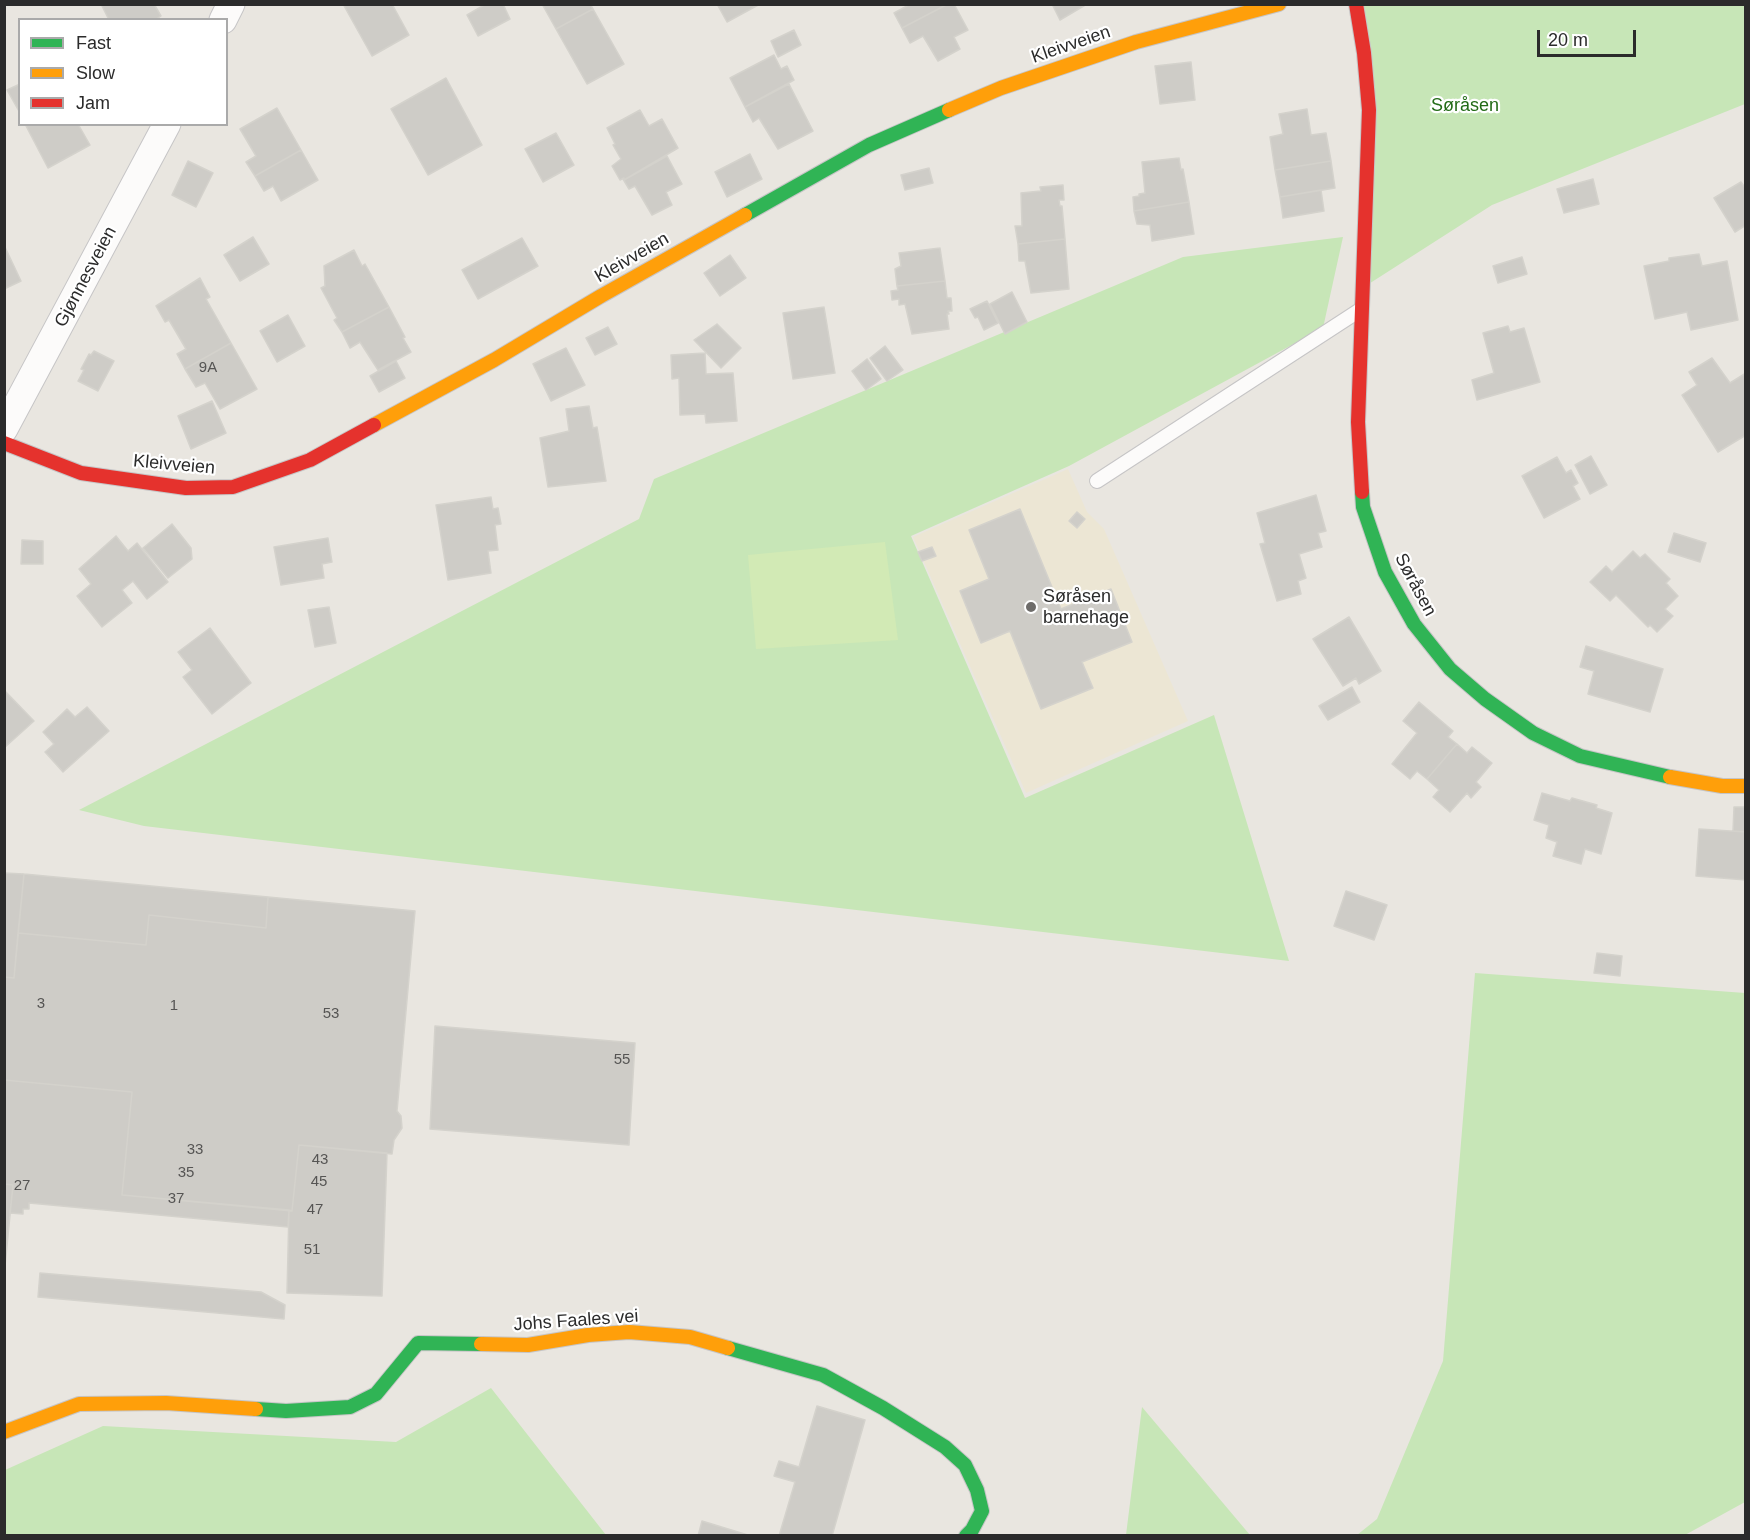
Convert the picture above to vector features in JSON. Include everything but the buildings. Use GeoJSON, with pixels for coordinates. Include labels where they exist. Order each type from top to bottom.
{"type":"FeatureCollection","features":[{"type":"Feature","properties":{"kind":"street"},"geometry":{"type":"LineString","coordinates":[[224,18],[231,4]]}},
{"type":"Feature","properties":{"kind":"street","name":"Kleivveien"},"geometry":{"type":"LineString","coordinates":[[4,444],[81,473],[186,488],[233,487],[268,476],[309,460],[494,360],[702,238],[869,145],[1001,88],[1114,50],[1279,4]]}},
{"type":"Feature","properties":{"kind":"street","name":"Søråsen"},"geometry":{"type":"LineString","coordinates":[[1356,4],[1364,53],[1369,110],[1358,422],[1363,507],[1385,572],[1414,624],[1450,669],[1485,699],[1533,733],[1580,756],[1647,773],[1722,786],[1746,786]]}},
{"type":"Feature","properties":{"kind":"street","name":"Gjønnesveien"},"geometry":{"type":"LineString","coordinates":[[4,429],[166,126]]}},
{"type":"Feature","properties":{"kind":"street","name":"Johs Faales vei"},"geometry":{"type":"LineString","coordinates":[[4,1431],[79,1404],[166,1404],[286,1412],[350,1407],[376,1394],[418,1343],[528,1345],[588,1335],[629,1332],[690,1337],[823,1375],[883,1408],[945,1448],[965,1465],[977,1490],[982,1511],[972,1530],[966,1536]]}},
{"type":"Feature","properties":{"kind":"lane"},"geometry":{"type":"LineString","coordinates":[[1097,481],[1361,309]]}},
{"type":"Feature","properties":{"kind":"shaded area"},"geometry":{"type":"Polygon","coordinates":[[[1068,469],[1087,512],[1104,529],[1188,721],[1026,793],[913,537],[1068,469]]]}},
{"type":"Feature","properties":{"kind":"green space","name":"Søråsen"},"geometry":{"type":"Polygon","coordinates":[[[1363,5],[1745,5],[1745,104],[1492,205],[1364,287],[1363,5]]]}},
{"type":"Feature","properties":{"kind":"green space"},"geometry":{"type":"Polygon","coordinates":[[[1343,237],[1323,328],[1069,466],[911,536],[1025,798],[1214,715],[1289,961],[144,826],[79,810],[639,519],[654,479],[1183,257],[1343,237]]]}},
{"type":"Feature","properties":{"kind":"green space"},"geometry":{"type":"Polygon","coordinates":[[[885,542],[898,640],[756,649],[748,555],[885,542]]]}},
{"type":"Feature","properties":{"kind":"green space"},"geometry":{"type":"Polygon","coordinates":[[[1475,973],[1745,993],[1745,1502],[1685,1535],[1357,1535],[1377,1519],[1443,1361],[1475,973]]]}},
{"type":"Feature","properties":{"kind":"green space"},"geometry":{"type":"Polygon","coordinates":[[[491,1388],[606,1535],[5,1535],[5,1470],[103,1426],[396,1442],[491,1388]]]}},
{"type":"Feature","properties":{"kind":"green space"},"geometry":{"type":"Polygon","coordinates":[[[1142,1407],[1250,1535],[1126,1535],[1142,1407]]]}},
{"type":"Feature","properties":{"kind":"traffic: fast"},"geometry":{"type":"LineString","coordinates":[[745,215],[869,145],[949,110]]}},
{"type":"Feature","properties":{"kind":"traffic: fast"},"geometry":{"type":"LineString","coordinates":[[1362,492],[1363,507],[1385,572],[1414,624],[1450,669],[1485,699],[1533,733],[1580,756],[1670,777]]}},
{"type":"Feature","properties":{"kind":"traffic: fast"},"geometry":{"type":"LineString","coordinates":[[256,1409],[286,1411],[350,1407],[376,1394],[418,1343],[481,1344]]}},
{"type":"Feature","properties":{"kind":"traffic: fast"},"geometry":{"type":"LineString","coordinates":[[728,1348],[823,1375],[883,1408],[945,1447],[965,1465],[977,1490],[982,1511],[972,1530],[966,1536]]}},
{"type":"Feature","properties":{"kind":"traffic: slow"},"geometry":{"type":"LineString","coordinates":[[949,110],[1001,88],[1136,42],[1279,4]]}},
{"type":"Feature","properties":{"kind":"traffic: slow"},"geometry":{"type":"LineString","coordinates":[[374,425],[494,360],[601,296],[745,215]]}},
{"type":"Feature","properties":{"kind":"traffic: slow"},"geometry":{"type":"LineString","coordinates":[[1670,777],[1722,786],[1746,786]]}},
{"type":"Feature","properties":{"kind":"traffic: slow"},"geometry":{"type":"LineString","coordinates":[[481,1344],[528,1345],[588,1335],[629,1332],[690,1337],[728,1348]]}},
{"type":"Feature","properties":{"kind":"traffic: slow"},"geometry":{"type":"LineString","coordinates":[[4,1432],[79,1404],[166,1403],[256,1409]]}},
{"type":"Feature","properties":{"kind":"traffic: jam"},"geometry":{"type":"LineString","coordinates":[[1356,4],[1364,53],[1369,110],[1358,422],[1362,492]]}},
{"type":"Feature","properties":{"kind":"traffic: jam"},"geometry":{"type":"LineString","coordinates":[[4,443],[81,473],[186,488],[233,487],[310,460],[374,425]]}},
{"type":"Feature","properties":{"kind":"place","name":"Søråsen barnehage"},"geometry":{"type":"Point","coordinates":[1031,607]}}]}
